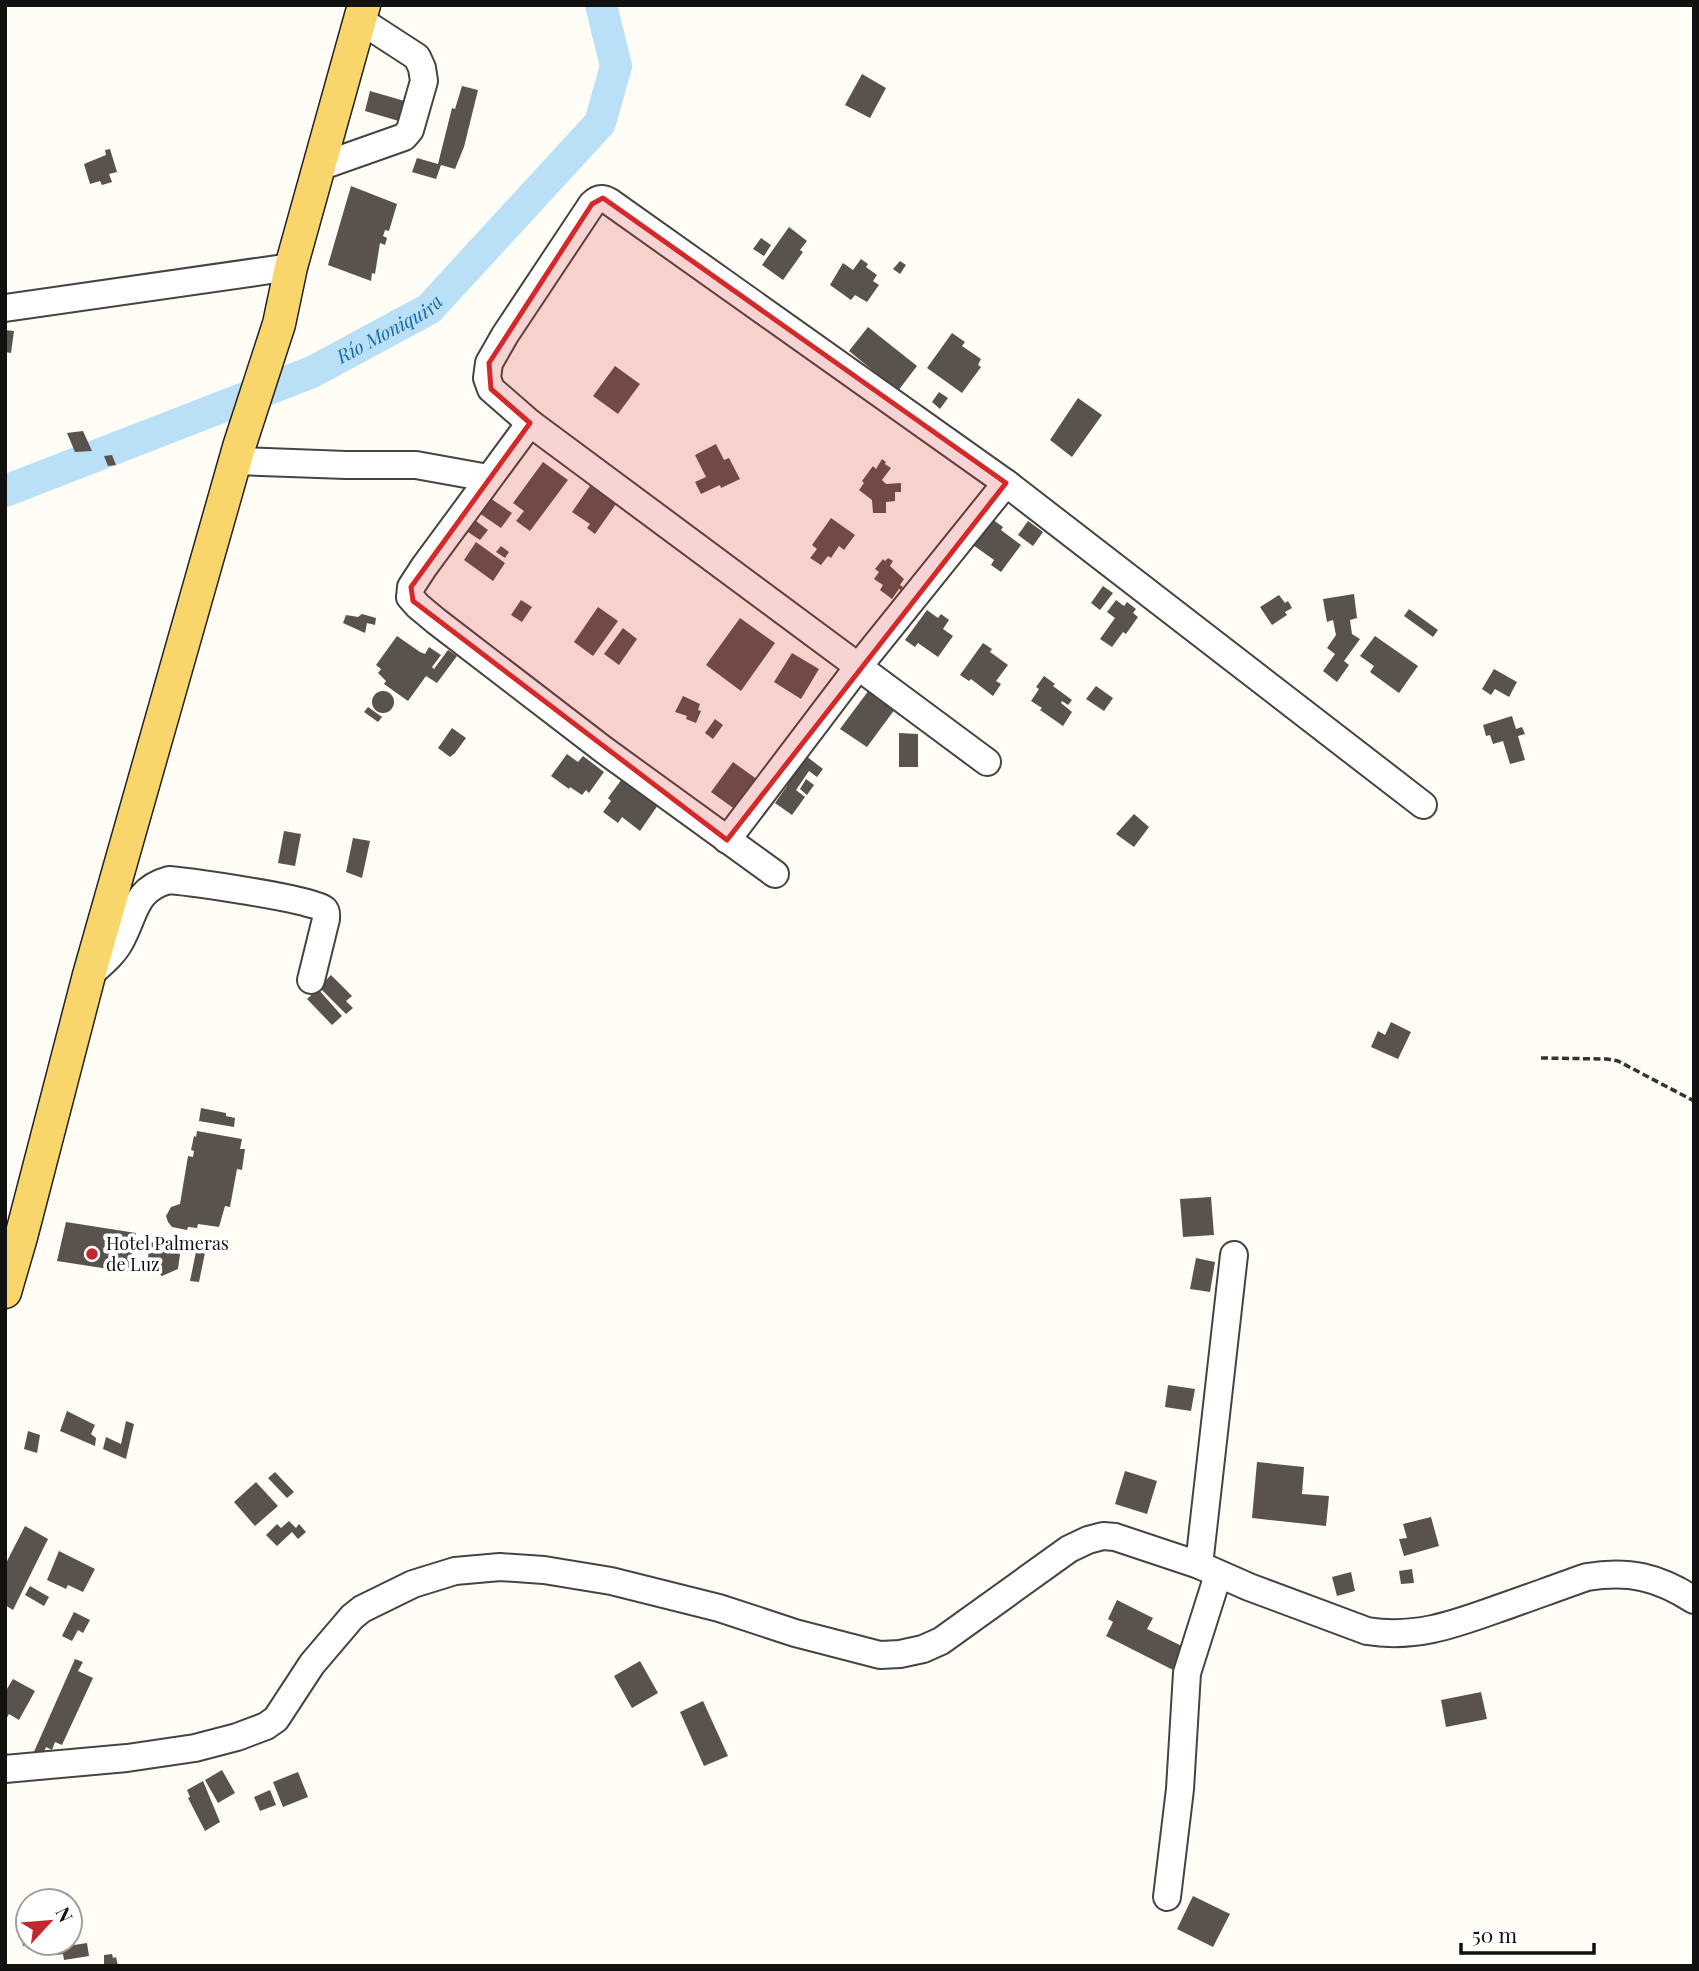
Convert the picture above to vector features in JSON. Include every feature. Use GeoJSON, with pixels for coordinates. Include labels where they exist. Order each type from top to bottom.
{"type":"FeatureCollection","features":[{"type":"Feature","properties":{"kind":"main road"},"geometry":{"type":"LineString","coordinates":[[5,1292],[89,975],[238,454],[279,324],[291,267],[362,13]]}},
{"type":"Feature","properties":{"kind":"street"},"geometry":{"type":"LineString","coordinates":[[319,167],[404,137],[410,130],[424,81],[417,57],[362,13]]}},
{"type":"Feature","properties":{"kind":"street"},"geometry":{"type":"LineString","coordinates":[[987,762],[530,424],[491,388],[487,378],[489,363],[597,199],[603,198],[1006,484],[1423,805]]}},
{"type":"Feature","properties":{"kind":"street"},"geometry":{"type":"LineString","coordinates":[[5,308],[291,267]]}},
{"type":"Feature","properties":{"kind":"street"},"geometry":{"type":"LineString","coordinates":[[530,424],[417,577],[410,592],[413,601],[604,750],[775,874]]}},
{"type":"Feature","properties":{"kind":"street"},"geometry":{"type":"LineString","coordinates":[[238,454],[346,466],[416,465],[488,478]]}},
{"type":"Feature","properties":{"kind":"street"},"geometry":{"type":"LineString","coordinates":[[727,840],[858,667],[1006,484]]}},
{"type":"Feature","properties":{"kind":"street"},"geometry":{"type":"LineString","coordinates":[[89,975],[121,942],[143,893],[157,883],[169,880],[288,898],[321,907],[326,912],[326,919],[311,980]]}},
{"type":"Feature","properties":{"kind":"street"},"geometry":{"type":"LineString","coordinates":[[1167,1897],[1180,1789],[1184,1700],[1209,1570],[1213,1430],[1234,1255]]}},
{"type":"Feature","properties":{"kind":"street"},"geometry":{"type":"LineString","coordinates":[[5,1769],[127,1758],[195,1748],[266,1726],[276,1718],[312,1664],[352,1617],[389,1594],[455,1571],[500,1567],[544,1570],[611,1581],[719,1608],[795,1633],[880,1655],[900,1654],[941,1642],[1053,1559],[1088,1540],[1103,1536],[1115,1537],[1209,1570],[1367,1631],[1392,1634],[1414,1633],[1448,1626],[1587,1577],[1610,1573],[1657,1581],[1694,1600]]}},
{"type":"Feature","properties":{"kind":"path"},"geometry":{"type":"LineString","coordinates":[[1541,1058],[1618,1061],[1694,1101]]}},
{"type":"Feature","properties":{"kind":"highlighted area"},"geometry":{"type":"Polygon","coordinates":[[[603,198],[1006,483],[727,840],[413,601],[411,587],[530,423],[491,389],[489,363],[592,204],[603,198]]]}},
{"type":"Feature","properties":{"kind":"building"},"geometry":{"type":"Polygon","coordinates":[[[862,74],[886,88],[870,118],[845,105],[862,74]]]}},
{"type":"Feature","properties":{"kind":"building"},"geometry":{"type":"Polygon","coordinates":[[[462,86],[478,90],[464,147],[455,169],[441,165],[436,179],[412,172],[417,158],[438,164],[452,108],[455,109],[462,86]]]}},
{"type":"Feature","properties":{"kind":"building"},"geometry":{"type":"Polygon","coordinates":[[[370,91],[408,102],[402,122],[365,111],[370,91]]]}},
{"type":"Feature","properties":{"kind":"building"},"geometry":{"type":"Polygon","coordinates":[[[110,149],[117,172],[109,174],[112,182],[90,184],[84,164],[106,155],[105,150],[110,149]]]}},
{"type":"Feature","properties":{"kind":"building"},"geometry":{"type":"Polygon","coordinates":[[[351,186],[397,204],[389,231],[385,230],[383,236],[387,238],[385,245],[380,243],[375,274],[372,273],[371,281],[328,265],[351,186]]]}},
{"type":"Feature","properties":{"kind":"building"},"geometry":{"type":"Polygon","coordinates":[[[789,227],[807,241],[800,250],[803,252],[783,280],[762,265],[789,227]]]}},
{"type":"Feature","properties":{"kind":"building"},"geometry":{"type":"Polygon","coordinates":[[[761,238],[771,245],[764,256],[753,249],[761,238]]]}},
{"type":"Feature","properties":{"kind":"building"},"geometry":{"type":"Polygon","coordinates":[[[861,259],[868,264],[866,267],[877,275],[873,281],[879,285],[867,302],[855,295],[851,300],[830,285],[843,263],[853,270],[861,259]]]}},
{"type":"Feature","properties":{"kind":"building"},"geometry":{"type":"Polygon","coordinates":[[[900,261],[906,265],[900,274],[893,269],[900,261]]]}},
{"type":"Feature","properties":{"kind":"building"},"geometry":{"type":"Polygon","coordinates":[[[868,327],[917,366],[898,391],[849,351],[868,327]]]}},
{"type":"Feature","properties":{"kind":"building"},"geometry":{"type":"Polygon","coordinates":[[[5,330],[14,331],[11,353],[5,352],[5,330]]]}},
{"type":"Feature","properties":{"kind":"building"},"geometry":{"type":"Polygon","coordinates":[[[952,333],[965,342],[962,346],[981,359],[978,365],[981,367],[962,393],[927,368],[952,333]]]}},
{"type":"Feature","properties":{"kind":"building"},"geometry":{"type":"Polygon","coordinates":[[[615,366],[640,384],[618,414],[593,396],[615,366]]]}},
{"type":"Feature","properties":{"kind":"building"},"geometry":{"type":"Polygon","coordinates":[[[939,392],[948,398],[940,409],[932,402],[939,392]]]}},
{"type":"Feature","properties":{"kind":"building"},"geometry":{"type":"Polygon","coordinates":[[[1078,398],[1102,415],[1072,457],[1050,440],[1078,398]]]}},
{"type":"Feature","properties":{"kind":"building"},"geometry":{"type":"Polygon","coordinates":[[[83,431],[92,451],[75,452],[67,433],[83,431]]]}},
{"type":"Feature","properties":{"kind":"building"},"geometry":{"type":"Polygon","coordinates":[[[716,444],[724,460],[729,458],[740,479],[701,494],[695,482],[706,477],[695,455],[716,444]]]}},
{"type":"Feature","properties":{"kind":"building"},"geometry":{"type":"Polygon","coordinates":[[[112,455],[116,465],[108,466],[104,456],[112,455]]]}},
{"type":"Feature","properties":{"kind":"building"},"geometry":{"type":"Polygon","coordinates":[[[882,459],[891,468],[882,480],[886,484],[901,483],[901,492],[895,492],[895,501],[886,502],[886,513],[873,513],[872,500],[859,490],[873,466],[876,469],[882,459]]]}},
{"type":"Feature","properties":{"kind":"building"},"geometry":{"type":"Polygon","coordinates":[[[543,462],[568,480],[530,531],[516,521],[524,511],[513,503],[543,462]]]}},
{"type":"Feature","properties":{"kind":"building"},"geometry":{"type":"Polygon","coordinates":[[[590,486],[616,504],[595,534],[587,528],[590,524],[572,512],[590,486]]]}},
{"type":"Feature","properties":{"kind":"building"},"geometry":{"type":"Polygon","coordinates":[[[490,498],[512,513],[501,528],[479,513],[490,498]]]}},
{"type":"Feature","properties":{"kind":"building"},"geometry":{"type":"Polygon","coordinates":[[[831,518],[855,535],[844,550],[839,546],[831,558],[828,556],[821,565],[810,558],[817,549],[812,545],[831,518]]]}},
{"type":"Feature","properties":{"kind":"building"},"geometry":{"type":"Polygon","coordinates":[[[992,519],[1003,527],[1001,530],[1021,545],[1001,572],[991,565],[994,560],[973,545],[992,519]]]}},
{"type":"Feature","properties":{"kind":"building"},"geometry":{"type":"Polygon","coordinates":[[[476,521],[488,530],[480,540],[468,532],[476,521]]]}},
{"type":"Feature","properties":{"kind":"building"},"geometry":{"type":"Polygon","coordinates":[[[1028,521],[1043,532],[1033,546],[1018,535],[1028,521]]]}},
{"type":"Feature","properties":{"kind":"building"},"geometry":{"type":"Polygon","coordinates":[[[476,542],[505,563],[493,581],[464,560],[476,542]]]}},
{"type":"Feature","properties":{"kind":"building"},"geometry":{"type":"Polygon","coordinates":[[[501,546],[509,552],[505,558],[496,552],[501,546]]]}},
{"type":"Feature","properties":{"kind":"building"},"geometry":{"type":"Polygon","coordinates":[[[888,558],[893,561],[890,566],[904,579],[900,585],[903,587],[892,599],[880,590],[883,585],[874,579],[879,572],[875,569],[883,559],[885,561],[888,558]]]}},
{"type":"Feature","properties":{"kind":"building"},"geometry":{"type":"Polygon","coordinates":[[[1103,586],[1113,593],[1100,610],[1091,603],[1103,586]]]}},
{"type":"Feature","properties":{"kind":"building"},"geometry":{"type":"Polygon","coordinates":[[[1354,594],[1357,618],[1350,620],[1352,634],[1360,639],[1344,661],[1349,665],[1337,682],[1323,671],[1335,654],[1327,648],[1336,635],[1333,620],[1327,622],[1323,599],[1354,594]]]}},
{"type":"Feature","properties":{"kind":"building"},"geometry":{"type":"Polygon","coordinates":[[[1279,595],[1285,603],[1288,601],[1292,608],[1272,625],[1260,607],[1279,595]]]}},
{"type":"Feature","properties":{"kind":"building"},"geometry":{"type":"Polygon","coordinates":[[[521,600],[532,607],[522,622],[511,615],[521,600]]]}},
{"type":"Feature","properties":{"kind":"building"},"geometry":{"type":"Polygon","coordinates":[[[1116,600],[1124,606],[1127,602],[1136,609],[1133,613],[1138,617],[1112,647],[1100,639],[1115,618],[1107,612],[1116,600]]]}},
{"type":"Feature","properties":{"kind":"building"},"geometry":{"type":"Polygon","coordinates":[[[598,607],[618,621],[593,656],[574,642],[598,607]]]}},
{"type":"Feature","properties":{"kind":"building"},"geometry":{"type":"Polygon","coordinates":[[[1409,609],[1438,630],[1433,637],[1404,616],[1409,609]]]}},
{"type":"Feature","properties":{"kind":"building"},"geometry":{"type":"Polygon","coordinates":[[[927,610],[938,618],[941,614],[949,620],[943,629],[953,636],[938,657],[918,643],[915,647],[905,640],[927,610]]]}},
{"type":"Feature","properties":{"kind":"building"},"geometry":{"type":"Polygon","coordinates":[[[362,614],[376,618],[375,625],[367,623],[365,633],[343,623],[346,615],[358,617],[362,614]]]}},
{"type":"Feature","properties":{"kind":"building"},"geometry":{"type":"Polygon","coordinates":[[[740,618],[775,643],[741,691],[706,665],[740,618]]]}},
{"type":"Feature","properties":{"kind":"building"},"geometry":{"type":"Polygon","coordinates":[[[623,628],[637,639],[619,665],[604,654],[623,628]]]}},
{"type":"Feature","properties":{"kind":"building"},"geometry":{"type":"Polygon","coordinates":[[[397,636],[420,652],[425,654],[429,647],[441,655],[432,667],[434,669],[448,650],[457,656],[437,683],[426,676],[408,701],[384,684],[386,681],[378,673],[381,669],[376,665],[397,636]]]}},
{"type":"Feature","properties":{"kind":"building"},"geometry":{"type":"Polygon","coordinates":[[[1375,636],[1418,666],[1399,693],[1370,672],[1374,666],[1360,656],[1375,636]]]}},
{"type":"Feature","properties":{"kind":"building"},"geometry":{"type":"Polygon","coordinates":[[[983,643],[992,649],[990,652],[1008,665],[996,681],[1001,684],[993,696],[971,679],[969,681],[960,675],[983,643]]]}},
{"type":"Feature","properties":{"kind":"building"},"geometry":{"type":"Polygon","coordinates":[[[792,653],[819,669],[801,699],[774,682],[792,653]]]}},
{"type":"Feature","properties":{"kind":"building"},"geometry":{"type":"Polygon","coordinates":[[[1494,669],[1517,682],[1509,697],[1495,689],[1491,695],[1482,689],[1494,669]]]}},
{"type":"Feature","properties":{"kind":"building"},"geometry":{"type":"Polygon","coordinates":[[[1044,676],[1072,700],[1068,705],[1062,701],[1061,703],[1072,712],[1063,726],[1031,701],[1044,676]]]}},
{"type":"Feature","properties":{"kind":"building"},"geometry":{"type":"Polygon","coordinates":[[[872,686],[898,705],[867,747],[840,729],[872,686]]]}},
{"type":"Feature","properties":{"kind":"building"},"geometry":{"type":"Polygon","coordinates":[[[1096,686],[1113,698],[1104,711],[1086,699],[1096,686]]]}},
{"type":"Feature","properties":{"kind":"building"},"geometry":{"type":"Polygon","coordinates":[[[383,691],[391,694],[394,702],[391,710],[383,713],[375,710],[372,702],[375,694],[383,691]]]}},
{"type":"Feature","properties":{"kind":"building"},"geometry":{"type":"Polygon","coordinates":[[[683,696],[700,704],[698,710],[701,711],[696,723],[675,712],[683,696]]]}},
{"type":"Feature","properties":{"kind":"building"},"geometry":{"type":"Polygon","coordinates":[[[368,707],[382,717],[378,722],[364,712],[368,707]]]}},
{"type":"Feature","properties":{"kind":"building"},"geometry":{"type":"Polygon","coordinates":[[[1512,716],[1516,729],[1522,727],[1525,734],[1518,736],[1525,760],[1510,764],[1503,741],[1493,744],[1490,735],[1486,736],[1483,725],[1512,716]]]}},
{"type":"Feature","properties":{"kind":"building"},"geometry":{"type":"Polygon","coordinates":[[[715,719],[723,725],[713,739],[705,733],[715,719]]]}},
{"type":"Feature","properties":{"kind":"building"},"geometry":{"type":"Polygon","coordinates":[[[452,728],[466,738],[450,757],[438,748],[452,728]]]}},
{"type":"Feature","properties":{"kind":"building"},"geometry":{"type":"Polygon","coordinates":[[[899,733],[918,734],[918,767],[899,767],[899,733]]]}},
{"type":"Feature","properties":{"kind":"building"},"geometry":{"type":"Polygon","coordinates":[[[567,754],[578,762],[583,756],[604,772],[589,793],[586,790],[582,795],[551,776],[567,754]]]}},
{"type":"Feature","properties":{"kind":"building"},"geometry":{"type":"Polygon","coordinates":[[[806,756],[823,769],[817,777],[809,771],[796,790],[805,797],[792,815],[775,803],[806,756]]]}},
{"type":"Feature","properties":{"kind":"building"},"geometry":{"type":"Polygon","coordinates":[[[733,762],[758,780],[736,810],[711,792],[733,762]]]}},
{"type":"Feature","properties":{"kind":"building"},"geometry":{"type":"Polygon","coordinates":[[[622,779],[658,805],[640,831],[622,817],[618,823],[603,812],[611,801],[608,798],[622,779]]]}},
{"type":"Feature","properties":{"kind":"building"},"geometry":{"type":"Polygon","coordinates":[[[806,779],[814,785],[807,795],[800,789],[806,779]]]}},
{"type":"Feature","properties":{"kind":"building"},"geometry":{"type":"Polygon","coordinates":[[[1134,814],[1149,827],[1134,847],[1116,834],[1134,814]]]}},
{"type":"Feature","properties":{"kind":"building"},"geometry":{"type":"Polygon","coordinates":[[[284,831],[301,834],[295,866],[278,863],[284,831]]]}},
{"type":"Feature","properties":{"kind":"building"},"geometry":{"type":"Polygon","coordinates":[[[353,838],[370,841],[362,878],[346,872],[353,838]]]}},
{"type":"Feature","properties":{"kind":"building"},"geometry":{"type":"Polygon","coordinates":[[[331,975],[352,996],[346,1001],[353,1008],[346,1014],[319,987],[331,975]]]}},
{"type":"Feature","properties":{"kind":"building"},"geometry":{"type":"Polygon","coordinates":[[[318,989],[342,1016],[332,1025],[307,999],[318,989]]]}},
{"type":"Feature","properties":{"kind":"building"},"geometry":{"type":"Polygon","coordinates":[[[1391,1022],[1411,1032],[1398,1059],[1371,1047],[1378,1031],[1385,1035],[1391,1022]]]}},
{"type":"Feature","properties":{"kind":"building"},"geometry":{"type":"Polygon","coordinates":[[[201,1108],[226,1113],[226,1116],[235,1118],[234,1127],[199,1121],[201,1108]]]}},
{"type":"Feature","properties":{"kind":"building"},"geometry":{"type":"Polygon","coordinates":[[[197,1131],[242,1139],[240,1149],[245,1149],[242,1170],[237,1169],[230,1207],[225,1206],[219,1227],[198,1224],[197,1228],[188,1227],[187,1230],[172,1227],[166,1216],[171,1207],[180,1204],[188,1156],[193,1157],[194,1151],[191,1150],[197,1131]]]}},
{"type":"Feature","properties":{"kind":"building"},"geometry":{"type":"Polygon","coordinates":[[[1211,1197],[1214,1235],[1183,1237],[1180,1199],[1211,1197]]]}},
{"type":"Feature","properties":{"kind":"building"},"geometry":{"type":"Polygon","coordinates":[[[66,1222],[136,1233],[128,1272],[57,1261],[66,1222]]]}},
{"type":"Feature","properties":{"kind":"building"},"geometry":{"type":"Polygon","coordinates":[[[150,1242],[181,1247],[178,1269],[162,1276],[147,1265],[150,1242]]]}},
{"type":"Feature","properties":{"kind":"building"},"geometry":{"type":"Polygon","coordinates":[[[198,1242],[207,1243],[199,1282],[190,1281],[198,1242]]]}},
{"type":"Feature","properties":{"kind":"building"},"geometry":{"type":"Polygon","coordinates":[[[1196,1258],[1215,1262],[1210,1292],[1190,1289],[1196,1258]]]}},
{"type":"Feature","properties":{"kind":"building"},"geometry":{"type":"Polygon","coordinates":[[[1168,1385],[1195,1389],[1191,1411],[1165,1407],[1168,1385]]]}},
{"type":"Feature","properties":{"kind":"building"},"geometry":{"type":"Polygon","coordinates":[[[67,1411],[95,1425],[91,1434],[96,1438],[95,1446],[60,1431],[67,1411]]]}},
{"type":"Feature","properties":{"kind":"building"},"geometry":{"type":"Polygon","coordinates":[[[126,1421],[134,1424],[126,1459],[103,1449],[106,1437],[121,1444],[126,1421]]]}},
{"type":"Feature","properties":{"kind":"building"},"geometry":{"type":"Polygon","coordinates":[[[28,1431],[40,1435],[37,1453],[24,1449],[28,1431]]]}},
{"type":"Feature","properties":{"kind":"building"},"geometry":{"type":"Polygon","coordinates":[[[1257,1462],[1304,1467],[1302,1494],[1329,1496],[1326,1526],[1252,1518],[1257,1462]]]}},
{"type":"Feature","properties":{"kind":"building"},"geometry":{"type":"Polygon","coordinates":[[[1125,1471],[1157,1481],[1147,1514],[1115,1504],[1125,1471]]]}},
{"type":"Feature","properties":{"kind":"building"},"geometry":{"type":"Polygon","coordinates":[[[275,1472],[294,1492],[287,1498],[268,1478],[275,1472]]]}},
{"type":"Feature","properties":{"kind":"building"},"geometry":{"type":"Polygon","coordinates":[[[256,1482],[278,1506],[255,1526],[234,1502],[256,1482]]]}},
{"type":"Feature","properties":{"kind":"building"},"geometry":{"type":"Polygon","coordinates":[[[1431,1517],[1439,1546],[1404,1556],[1399,1539],[1407,1538],[1403,1524],[1431,1517]]]}},
{"type":"Feature","properties":{"kind":"building"},"geometry":{"type":"Polygon","coordinates":[[[289,1521],[296,1528],[299,1524],[306,1532],[298,1539],[292,1532],[277,1546],[266,1535],[277,1524],[281,1528],[289,1521]]]}},
{"type":"Feature","properties":{"kind":"building"},"geometry":{"type":"Polygon","coordinates":[[[25,1526],[48,1539],[13,1610],[5,1605],[5,1565],[25,1526]]]}},
{"type":"Feature","properties":{"kind":"building"},"geometry":{"type":"Polygon","coordinates":[[[59,1551],[95,1569],[83,1592],[68,1585],[66,1589],[47,1580],[59,1551]]]}},
{"type":"Feature","properties":{"kind":"building"},"geometry":{"type":"Polygon","coordinates":[[[1412,1569],[1414,1583],[1401,1584],[1399,1571],[1412,1569]]]}},
{"type":"Feature","properties":{"kind":"building"},"geometry":{"type":"Polygon","coordinates":[[[1351,1572],[1355,1591],[1337,1596],[1332,1577],[1351,1572]]]}},
{"type":"Feature","properties":{"kind":"building"},"geometry":{"type":"Polygon","coordinates":[[[30,1586],[49,1597],[44,1606],[25,1595],[30,1586]]]}},
{"type":"Feature","properties":{"kind":"building"},"geometry":{"type":"Polygon","coordinates":[[[1117,1600],[1153,1618],[1147,1629],[1188,1649],[1177,1672],[1106,1636],[1113,1622],[1108,1619],[1117,1600]]]}},
{"type":"Feature","properties":{"kind":"building"},"geometry":{"type":"Polygon","coordinates":[[[74,1612],[90,1620],[83,1633],[78,1630],[72,1641],[62,1636],[74,1612]]]}},
{"type":"Feature","properties":{"kind":"building"},"geometry":{"type":"Polygon","coordinates":[[[75,1659],[83,1662],[78,1671],[93,1678],[62,1745],[55,1742],[52,1750],[46,1747],[42,1758],[33,1754],[75,1659]]]}},
{"type":"Feature","properties":{"kind":"building"},"geometry":{"type":"Polygon","coordinates":[[[640,1661],[658,1693],[632,1708],[614,1676],[640,1661]]]}},
{"type":"Feature","properties":{"kind":"building"},"geometry":{"type":"Polygon","coordinates":[[[13,1679],[35,1691],[19,1720],[9,1714],[5,1721],[5,1692],[13,1679]]]}},
{"type":"Feature","properties":{"kind":"building"},"geometry":{"type":"Polygon","coordinates":[[[1481,1692],[1487,1719],[1446,1727],[1441,1700],[1481,1692]]]}},
{"type":"Feature","properties":{"kind":"building"},"geometry":{"type":"Polygon","coordinates":[[[703,1701],[728,1756],[704,1766],[680,1712],[703,1701]]]}},
{"type":"Feature","properties":{"kind":"building"},"geometry":{"type":"Polygon","coordinates":[[[222,1770],[235,1793],[218,1803],[205,1780],[222,1770]]]}},
{"type":"Feature","properties":{"kind":"building"},"geometry":{"type":"Polygon","coordinates":[[[298,1772],[308,1797],[283,1807],[273,1782],[298,1772]]]}},
{"type":"Feature","properties":{"kind":"building"},"geometry":{"type":"Polygon","coordinates":[[[203,1781],[220,1822],[205,1831],[188,1798],[190,1797],[187,1790],[203,1781]]]}},
{"type":"Feature","properties":{"kind":"building"},"geometry":{"type":"Polygon","coordinates":[[[270,1790],[276,1805],[260,1811],[254,1797],[270,1790]]]}},
{"type":"Feature","properties":{"kind":"building"},"geometry":{"type":"Polygon","coordinates":[[[1193,1896],[1230,1914],[1213,1947],[1177,1929],[1193,1896]]]}},
{"type":"Feature","properties":{"kind":"building"},"geometry":{"type":"Polygon","coordinates":[[[84,1943],[87,1943],[89,1956],[84,1957],[84,1943]]]}},
{"type":"Feature","properties":{"kind":"building"},"geometry":{"type":"Polygon","coordinates":[[[112,1954],[113,1958],[116,1957],[118,1966],[104,1966],[104,1955],[112,1954]]]}},
{"type":"Feature","properties":{"kind":"waterway","name":"Río Moniquira"},"geometry":{"type":"LineString","coordinates":[[5,491],[312,372],[429,309],[600,123],[616,66],[601,5]]}},
{"type":"Feature","properties":{"kind":"place","name":"Hotel Palmeras de Luz"},"geometry":{"type":"Point","coordinates":[92,1254]}}]}
